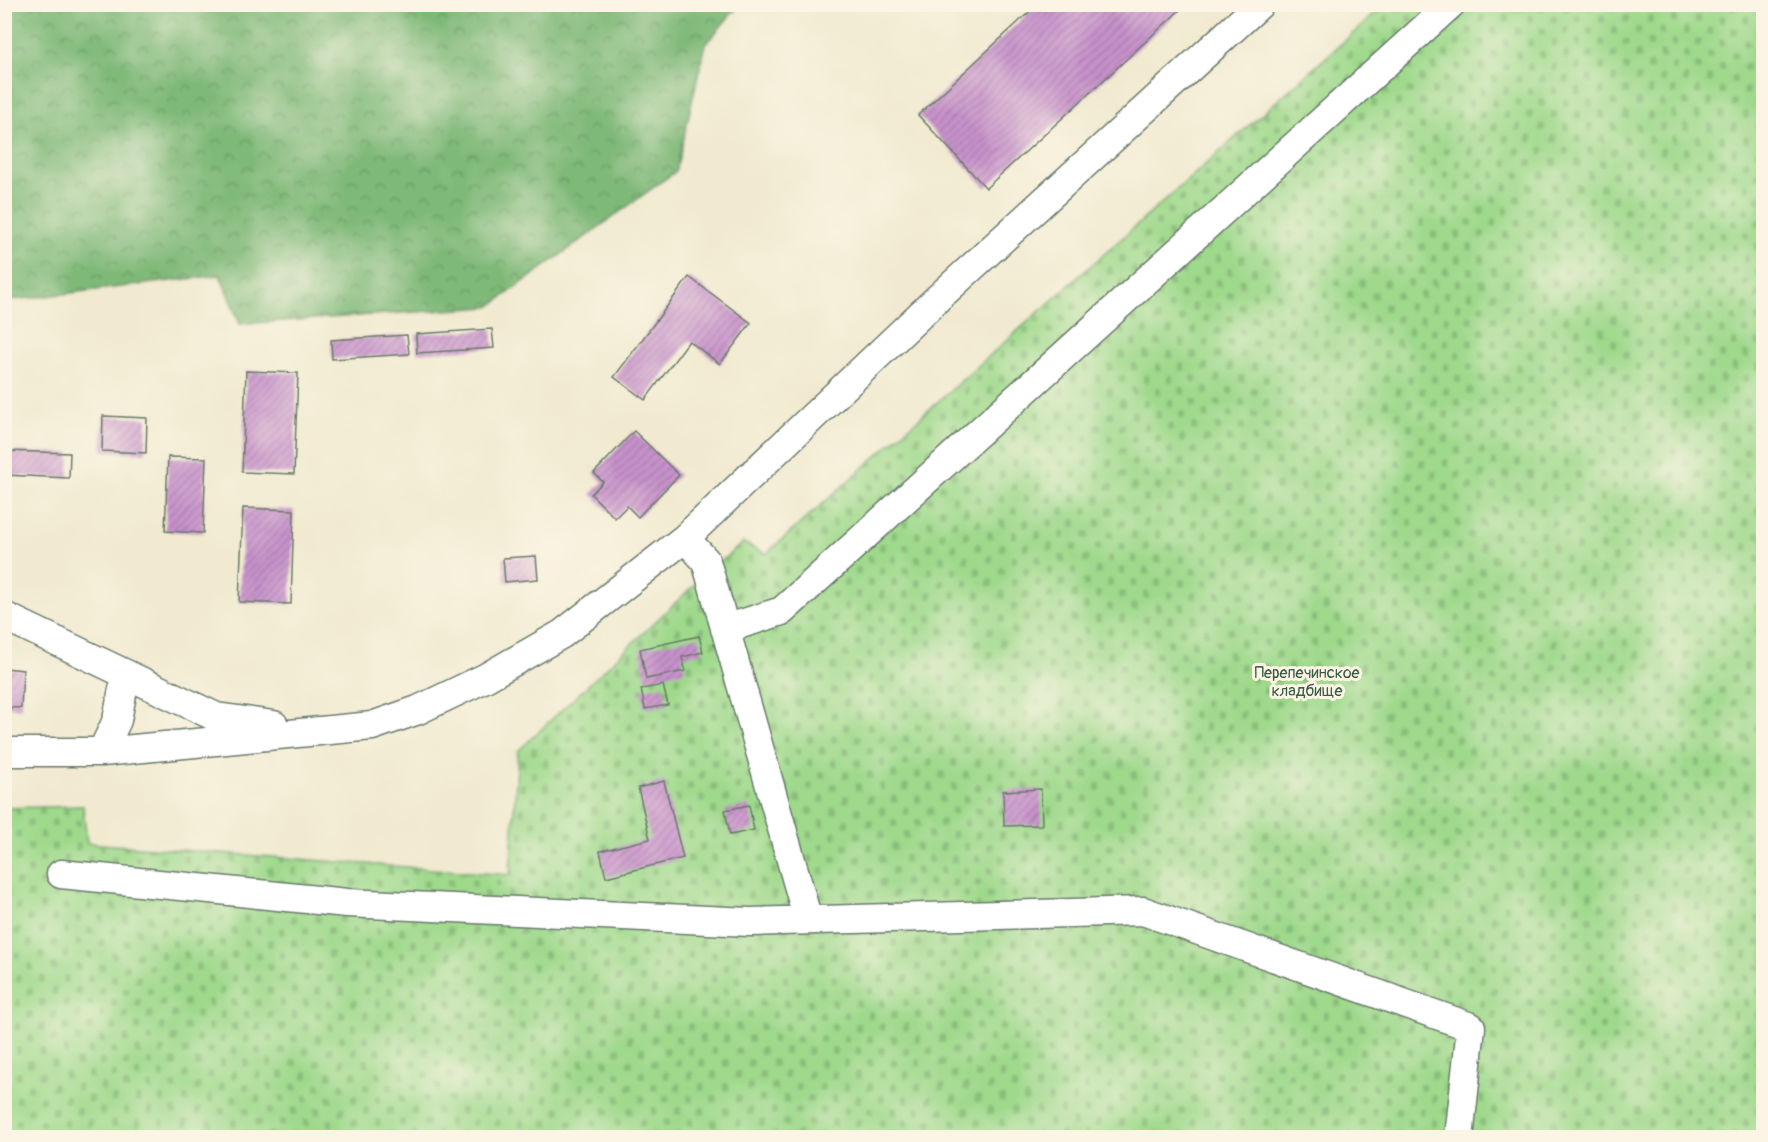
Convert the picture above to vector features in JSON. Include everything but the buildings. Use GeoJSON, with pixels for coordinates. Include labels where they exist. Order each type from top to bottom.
{"type":"FeatureCollection","features":[{"type":"Feature","properties":{"kind":"street"},"geometry":{"type":"LineString","coordinates":[[4,752],[102,752],[372,726],[418,710],[485,678],[562,634],[685,538],[937,299],[1260,4]]}},
{"type":"Feature","properties":{"kind":"street"},"geometry":{"type":"LineString","coordinates":[[725,629],[782,611],[1451,4]]}},
{"type":"Feature","properties":{"kind":"street"},"geometry":{"type":"LineString","coordinates":[[685,538],[706,561],[808,920]]}},
{"type":"Feature","properties":{"kind":"street"},"geometry":{"type":"LineString","coordinates":[[4,616],[216,717],[323,731]]}},
{"type":"Feature","properties":{"kind":"street"},"geometry":{"type":"LineString","coordinates":[[102,752],[117,720],[123,689],[131,677]]}},
{"type":"Feature","properties":{"kind":"street"},"geometry":{"type":"LineString","coordinates":[[61,874],[347,903],[750,922],[1143,911],[1471,1027],[1459,1137]]}},
{"type":"Feature","properties":{"kind":"green space"},"geometry":{"type":"Polygon","coordinates":[[[4,5],[739,5],[705,45],[676,171],[489,307],[240,324],[220,275],[5,301],[4,5]]]}},
{"type":"Feature","properties":{"kind":"green space","name":"Перепечинское кладбище"},"geometry":{"type":"Polygon","coordinates":[[[1385,5],[1763,5],[1763,1137],[5,1137],[4,808],[83,806],[87,843],[510,875],[518,751],[709,571],[743,543],[766,554],[1385,5]]]}}]}
